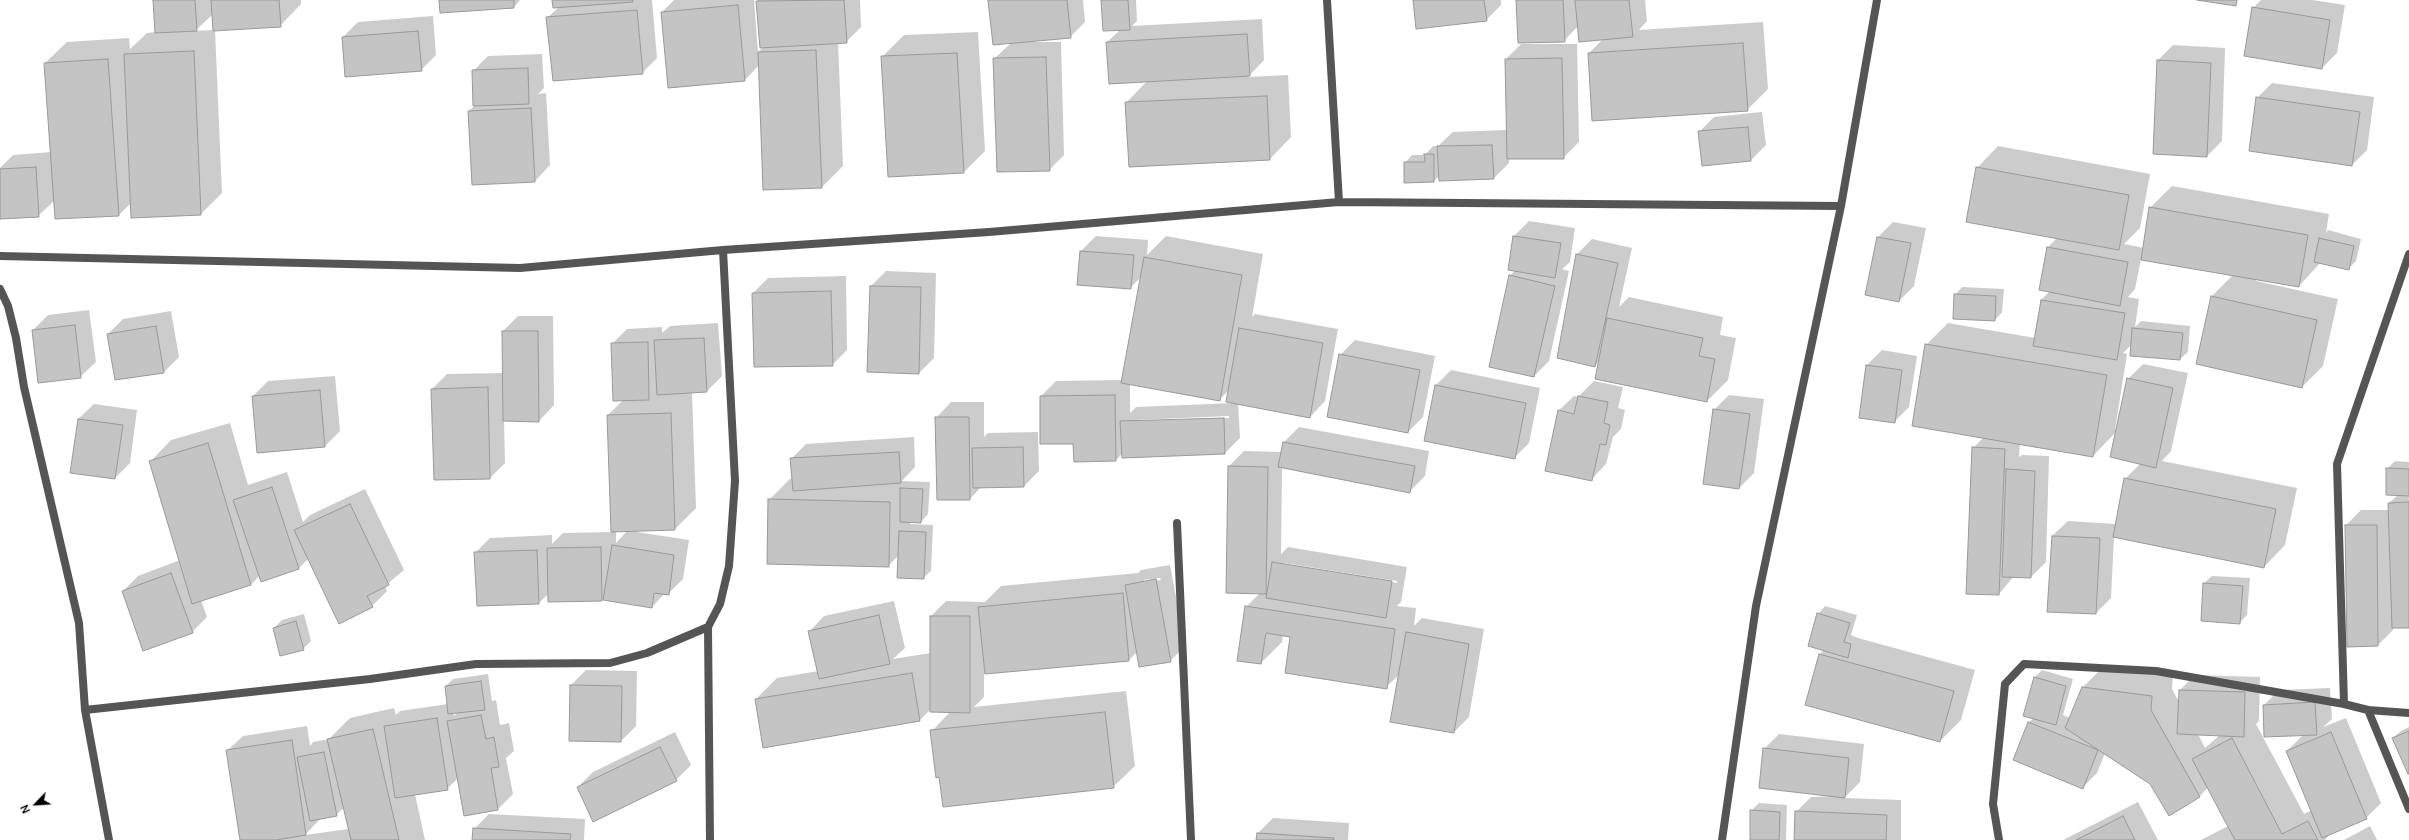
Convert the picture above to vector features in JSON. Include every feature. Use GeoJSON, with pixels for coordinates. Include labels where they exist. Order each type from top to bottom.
{"type":"FeatureCollection","features":[{"type":"Feature","properties":{"kind":"street"},"geometry":{"type":"LineString","coordinates":[[1327,0],[1339,202]]}},
{"type":"Feature","properties":{"kind":"street"},"geometry":{"type":"LineString","coordinates":[[1722,840],[1756,606],[1841,206],[1877,0]]}},
{"type":"Feature","properties":{"kind":"street"},"geometry":{"type":"LineString","coordinates":[[0,256],[520,268],[723,250],[989,232],[1339,202],[1841,206]]}},
{"type":"Feature","properties":{"kind":"street"},"geometry":{"type":"LineString","coordinates":[[710,840],[708,627],[720,604],[729,566],[735,481],[723,250]]}},
{"type":"Feature","properties":{"kind":"street"},"geometry":{"type":"LineString","coordinates":[[2344,704],[2337,464],[2409,254]]}},
{"type":"Feature","properties":{"kind":"street"},"geometry":{"type":"LineString","coordinates":[[0,289],[8,306],[16,338],[24,387],[79,623],[85,710],[109,840]]}},
{"type":"Feature","properties":{"kind":"street"},"geometry":{"type":"LineString","coordinates":[[1177,523],[1191,840]]}},
{"type":"Feature","properties":{"kind":"street"},"geometry":{"type":"LineString","coordinates":[[85,710],[370,679],[476,664],[610,663],[647,653],[708,627]]}},
{"type":"Feature","properties":{"kind":"street"},"geometry":{"type":"LineString","coordinates":[[1998,840],[1993,804],[2005,684],[2024,664],[2156,671],[2344,704],[2368,710],[2409,713]]}},
{"type":"Feature","properties":{"kind":"street"},"geometry":{"type":"LineString","coordinates":[[2368,710],[2409,809]]}},
{"type":"Feature","properties":{"kind":"building"},"geometry":{"type":"Polygon","coordinates":[[[153,0],[195,0],[197,31],[155,33],[153,0]]]}},
{"type":"Feature","properties":{"kind":"building"},"geometry":{"type":"Polygon","coordinates":[[[211,0],[279,0],[281,27],[213,31],[211,0]]]}},
{"type":"Feature","properties":{"kind":"building"},"geometry":{"type":"Polygon","coordinates":[[[439,0],[514,0],[514,8],[440,13],[439,0]]]}},
{"type":"Feature","properties":{"kind":"building"},"geometry":{"type":"Polygon","coordinates":[[[552,0],[633,0],[633,2],[553,8],[552,0]]]}},
{"type":"Feature","properties":{"kind":"building"},"geometry":{"type":"Polygon","coordinates":[[[844,0],[847,43],[760,48],[756,1],[844,0]]]}},
{"type":"Feature","properties":{"kind":"building"},"geometry":{"type":"Polygon","coordinates":[[[988,0],[1067,0],[1071,38],[993,45],[988,0]]]}},
{"type":"Feature","properties":{"kind":"building"},"geometry":{"type":"Polygon","coordinates":[[[1101,0],[1128,0],[1130,30],[1103,31],[1101,0]]]}},
{"type":"Feature","properties":{"kind":"building"},"geometry":{"type":"Polygon","coordinates":[[[1413,0],[1484,0],[1487,21],[1416,29],[1413,0]]]}},
{"type":"Feature","properties":{"kind":"building"},"geometry":{"type":"Polygon","coordinates":[[[1516,0],[1563,0],[1565,42],[1518,43],[1516,0]]]}},
{"type":"Feature","properties":{"kind":"building"},"geometry":{"type":"Polygon","coordinates":[[[1575,0],[1629,0],[1633,37],[1579,42],[1575,0]]]}},
{"type":"Feature","properties":{"kind":"building"},"geometry":{"type":"Polygon","coordinates":[[[2197,0],[2237,0],[2236,6],[2197,0]]]}},
{"type":"Feature","properties":{"kind":"building"},"geometry":{"type":"Polygon","coordinates":[[[738,5],[745,81],[668,88],[661,12],[738,5]]]}},
{"type":"Feature","properties":{"kind":"building"},"geometry":{"type":"Polygon","coordinates":[[[2252,7],[2330,20],[2322,69],[2244,56],[2252,7]]]}},
{"type":"Feature","properties":{"kind":"building"},"geometry":{"type":"Polygon","coordinates":[[[637,10],[643,74],[553,81],[546,17],[637,10]]]}},
{"type":"Feature","properties":{"kind":"building"},"geometry":{"type":"Polygon","coordinates":[[[418,31],[422,71],[345,77],[342,37],[418,31]]]}},
{"type":"Feature","properties":{"kind":"building"},"geometry":{"type":"Polygon","coordinates":[[[1247,34],[1250,76],[1109,84],[1106,42],[1247,34]]]}},
{"type":"Feature","properties":{"kind":"building"},"geometry":{"type":"Polygon","coordinates":[[[1743,43],[1748,111],[1592,121],[1588,53],[1743,43]]]}},
{"type":"Feature","properties":{"kind":"building"},"geometry":{"type":"Polygon","coordinates":[[[816,50],[822,188],[763,190],[758,52],[816,50]]]}},
{"type":"Feature","properties":{"kind":"building"},"geometry":{"type":"Polygon","coordinates":[[[194,51],[201,215],[131,218],[124,54],[194,51]]]}},
{"type":"Feature","properties":{"kind":"building"},"geometry":{"type":"Polygon","coordinates":[[[957,53],[964,173],[888,177],[881,56],[957,53]]]}},
{"type":"Feature","properties":{"kind":"building"},"geometry":{"type":"Polygon","coordinates":[[[1046,57],[1050,171],[997,172],[993,58],[1046,57]]]}},
{"type":"Feature","properties":{"kind":"building"},"geometry":{"type":"Polygon","coordinates":[[[1562,58],[1564,159],[1507,159],[1505,59],[1562,58]]]}},
{"type":"Feature","properties":{"kind":"building"},"geometry":{"type":"Polygon","coordinates":[[[108,59],[119,216],[55,219],[44,63],[108,59]]]}},
{"type":"Feature","properties":{"kind":"building"},"geometry":{"type":"Polygon","coordinates":[[[2157,60],[2211,63],[2207,157],[2153,154],[2157,60]]]}},
{"type":"Feature","properties":{"kind":"building"},"geometry":{"type":"Polygon","coordinates":[[[528,68],[529,104],[473,106],[472,70],[528,68]]]}},
{"type":"Feature","properties":{"kind":"building"},"geometry":{"type":"Polygon","coordinates":[[[1267,96],[1270,160],[1129,167],[1125,102],[1267,96]]]}},
{"type":"Feature","properties":{"kind":"building"},"geometry":{"type":"Polygon","coordinates":[[[2256,97],[2360,112],[2352,166],[2249,151],[2256,97]]]}},
{"type":"Feature","properties":{"kind":"building"},"geometry":{"type":"Polygon","coordinates":[[[531,108],[535,182],[472,185],[468,111],[531,108]]]}},
{"type":"Feature","properties":{"kind":"building"},"geometry":{"type":"Polygon","coordinates":[[[1748,127],[1751,161],[1702,166],[1698,131],[1748,127]]]}},
{"type":"Feature","properties":{"kind":"building"},"geometry":{"type":"Polygon","coordinates":[[[1492,145],[1494,179],[1439,181],[1437,146],[1492,145]]]}},
{"type":"Feature","properties":{"kind":"building"},"geometry":{"type":"Polygon","coordinates":[[[1424,154],[1434,154],[1434,182],[1404,183],[1404,162],[1425,162],[1424,154]]]}},
{"type":"Feature","properties":{"kind":"building"},"geometry":{"type":"Polygon","coordinates":[[[36,167],[39,217],[0,219],[0,169],[36,167]]]}},
{"type":"Feature","properties":{"kind":"building"},"geometry":{"type":"Polygon","coordinates":[[[1976,167],[2129,195],[2119,250],[1966,222],[1976,167]]]}},
{"type":"Feature","properties":{"kind":"building"},"geometry":{"type":"Polygon","coordinates":[[[2149,207],[2308,235],[2299,287],[2141,260],[2149,207]]]}},
{"type":"Feature","properties":{"kind":"building"},"geometry":{"type":"Polygon","coordinates":[[[1513,236],[1561,243],[1555,278],[1508,270],[1513,236]]]}},
{"type":"Feature","properties":{"kind":"building"},"geometry":{"type":"Polygon","coordinates":[[[1877,237],[1911,243],[1899,302],[1865,295],[1877,237]]]}},
{"type":"Feature","properties":{"kind":"building"},"geometry":{"type":"Polygon","coordinates":[[[2319,238],[2354,246],[2349,270],[2314,262],[2319,238]]]}},
{"type":"Feature","properties":{"kind":"building"},"geometry":{"type":"Polygon","coordinates":[[[2047,247],[2128,262],[2120,306],[2039,290],[2047,247]]]}},
{"type":"Feature","properties":{"kind":"building"},"geometry":{"type":"Polygon","coordinates":[[[1080,251],[1134,255],[1131,289],[1077,285],[1080,251]]]}},
{"type":"Feature","properties":{"kind":"building"},"geometry":{"type":"Polygon","coordinates":[[[1576,254],[1618,263],[1595,367],[1557,358],[1576,254]]]}},
{"type":"Feature","properties":{"kind":"building"},"geometry":{"type":"Polygon","coordinates":[[[1144,257],[1242,275],[1220,401],[1121,383],[1144,257]]]}},
{"type":"Feature","properties":{"kind":"building"},"geometry":{"type":"Polygon","coordinates":[[[1509,275],[1555,286],[1534,377],[1489,367],[1509,275]]]}},
{"type":"Feature","properties":{"kind":"building"},"geometry":{"type":"Polygon","coordinates":[[[870,286],[921,287],[919,374],[867,372],[870,286]]]}},
{"type":"Feature","properties":{"kind":"building"},"geometry":{"type":"Polygon","coordinates":[[[831,291],[833,366],[754,367],[752,293],[831,291]]]}},
{"type":"Feature","properties":{"kind":"building"},"geometry":{"type":"Polygon","coordinates":[[[1954,294],[1996,296],[1995,321],[1953,319],[1954,294]]]}},
{"type":"Feature","properties":{"kind":"building"},"geometry":{"type":"Polygon","coordinates":[[[2211,296],[2317,320],[2302,388],[2196,364],[2211,296]]]}},
{"type":"Feature","properties":{"kind":"building"},"geometry":{"type":"Polygon","coordinates":[[[2041,300],[2125,313],[2117,360],[2033,346],[2041,300]]]}},
{"type":"Feature","properties":{"kind":"building"},"geometry":{"type":"Polygon","coordinates":[[[1607,318],[1703,338],[1699,356],[1715,359],[1707,402],[1595,379],[1607,318]]]}},
{"type":"Feature","properties":{"kind":"building"},"geometry":{"type":"Polygon","coordinates":[[[75,325],[81,378],[38,383],[32,330],[75,325]]]}},
{"type":"Feature","properties":{"kind":"building"},"geometry":{"type":"Polygon","coordinates":[[[156,326],[164,373],[115,380],[107,334],[156,326]]]}},
{"type":"Feature","properties":{"kind":"building"},"geometry":{"type":"Polygon","coordinates":[[[1239,328],[1323,343],[1310,418],[1226,402],[1239,328]]]}},
{"type":"Feature","properties":{"kind":"building"},"geometry":{"type":"Polygon","coordinates":[[[2132,328],[2183,333],[2180,360],[2130,356],[2132,328]]]}},
{"type":"Feature","properties":{"kind":"building"},"geometry":{"type":"Polygon","coordinates":[[[502,331],[538,331],[539,422],[503,421],[502,331]]]}},
{"type":"Feature","properties":{"kind":"building"},"geometry":{"type":"Polygon","coordinates":[[[704,338],[707,392],[657,395],[654,340],[704,338]]]}},
{"type":"Feature","properties":{"kind":"building"},"geometry":{"type":"Polygon","coordinates":[[[648,342],[649,400],[613,401],[611,343],[648,342]]]}},
{"type":"Feature","properties":{"kind":"building"},"geometry":{"type":"Polygon","coordinates":[[[1925,344],[2107,375],[2093,457],[1912,426],[1925,344]]]}},
{"type":"Feature","properties":{"kind":"building"},"geometry":{"type":"Polygon","coordinates":[[[1339,354],[1420,370],[1408,433],[1327,417],[1339,354]]]}},
{"type":"Feature","properties":{"kind":"building"},"geometry":{"type":"Polygon","coordinates":[[[1866,365],[1902,370],[1895,423],[1859,418],[1866,365]]]}},
{"type":"Feature","properties":{"kind":"building"},"geometry":{"type":"Polygon","coordinates":[[[2127,378],[2173,388],[2156,468],[2110,457],[2127,378]]]}},
{"type":"Feature","properties":{"kind":"building"},"geometry":{"type":"Polygon","coordinates":[[[1435,385],[1526,403],[1515,459],[1424,441],[1435,385]]]}},
{"type":"Feature","properties":{"kind":"building"},"geometry":{"type":"Polygon","coordinates":[[[488,387],[490,479],[434,480],[431,389],[488,387]]]}},
{"type":"Feature","properties":{"kind":"building"},"geometry":{"type":"Polygon","coordinates":[[[320,390],[325,447],[257,453],[252,396],[320,390]]]}},
{"type":"Feature","properties":{"kind":"building"},"geometry":{"type":"Polygon","coordinates":[[[1115,395],[1116,461],[1074,462],[1073,444],[1040,444],[1040,396],[1115,395]]]}},
{"type":"Feature","properties":{"kind":"building"},"geometry":{"type":"Polygon","coordinates":[[[1578,396],[1608,402],[1604,423],[1610,425],[1606,445],[1600,444],[1592,481],[1545,471],[1558,410],[1574,414],[1578,396]]]}},
{"type":"Feature","properties":{"kind":"building"},"geometry":{"type":"Polygon","coordinates":[[[1713,409],[1750,414],[1739,489],[1703,484],[1713,409]]]}},
{"type":"Feature","properties":{"kind":"building"},"geometry":{"type":"Polygon","coordinates":[[[671,413],[675,530],[611,532],[607,415],[671,413]]]}},
{"type":"Feature","properties":{"kind":"building"},"geometry":{"type":"Polygon","coordinates":[[[935,417],[969,417],[970,500],[937,500],[935,417]]]}},
{"type":"Feature","properties":{"kind":"building"},"geometry":{"type":"Polygon","coordinates":[[[1224,418],[1225,454],[1122,458],[1120,421],[1224,418]]]}},
{"type":"Feature","properties":{"kind":"building"},"geometry":{"type":"Polygon","coordinates":[[[78,419],[123,425],[115,479],[70,473],[78,419]]]}},
{"type":"Feature","properties":{"kind":"building"},"geometry":{"type":"Polygon","coordinates":[[[1283,442],[1415,466],[1410,493],[1278,467],[1283,442]]]}},
{"type":"Feature","properties":{"kind":"building"},"geometry":{"type":"Polygon","coordinates":[[[208,443],[251,585],[192,604],[149,461],[208,443]]]}},
{"type":"Feature","properties":{"kind":"building"},"geometry":{"type":"Polygon","coordinates":[[[1023,447],[1024,487],[973,488],[972,448],[1023,447]]]}},
{"type":"Feature","properties":{"kind":"building"},"geometry":{"type":"Polygon","coordinates":[[[1972,447],[2005,449],[1999,595],[1966,594],[1972,447]]]}},
{"type":"Feature","properties":{"kind":"building"},"geometry":{"type":"Polygon","coordinates":[[[899,452],[901,483],[793,491],[790,458],[899,452]]]}},
{"type":"Feature","properties":{"kind":"building"},"geometry":{"type":"Polygon","coordinates":[[[1228,466],[1268,467],[1266,594],[1226,593],[1228,466]]]}},
{"type":"Feature","properties":{"kind":"building"},"geometry":{"type":"Polygon","coordinates":[[[2386,468],[2409,469],[2409,496],[2386,495],[2386,468]]]}},
{"type":"Feature","properties":{"kind":"building"},"geometry":{"type":"Polygon","coordinates":[[[2006,469],[2035,471],[2031,578],[2002,577],[2006,469]]]}},
{"type":"Feature","properties":{"kind":"building"},"geometry":{"type":"Polygon","coordinates":[[[2124,478],[2276,509],[2264,568],[2113,537],[2124,478]]]}},
{"type":"Feature","properties":{"kind":"building"},"geometry":{"type":"Polygon","coordinates":[[[272,487],[299,569],[261,582],[233,500],[272,487]]]}},
{"type":"Feature","properties":{"kind":"building"},"geometry":{"type":"Polygon","coordinates":[[[900,488],[923,489],[921,523],[900,522],[900,488]]]}},
{"type":"Feature","properties":{"kind":"building"},"geometry":{"type":"Polygon","coordinates":[[[768,499],[890,502],[889,567],[767,564],[768,499]]]}},
{"type":"Feature","properties":{"kind":"building"},"geometry":{"type":"Polygon","coordinates":[[[2409,502],[2409,628],[2392,628],[2388,503],[2409,502]]]}},
{"type":"Feature","properties":{"kind":"building"},"geometry":{"type":"Polygon","coordinates":[[[350,504],[389,585],[367,596],[373,607],[339,624],[294,530],[350,504]]]}},
{"type":"Feature","properties":{"kind":"building"},"geometry":{"type":"Polygon","coordinates":[[[2345,525],[2377,525],[2378,646],[2347,647],[2345,525]]]}},
{"type":"Feature","properties":{"kind":"building"},"geometry":{"type":"Polygon","coordinates":[[[899,531],[926,532],[924,579],[897,578],[899,531]]]}},
{"type":"Feature","properties":{"kind":"building"},"geometry":{"type":"Polygon","coordinates":[[[2052,536],[2100,538],[2096,614],[2047,612],[2052,536]]]}},
{"type":"Feature","properties":{"kind":"building"},"geometry":{"type":"Polygon","coordinates":[[[612,545],[674,555],[669,595],[654,593],[652,608],[603,600],[612,545]]]}},
{"type":"Feature","properties":{"kind":"building"},"geometry":{"type":"Polygon","coordinates":[[[601,547],[602,601],[548,602],[547,548],[601,547]]]}},
{"type":"Feature","properties":{"kind":"building"},"geometry":{"type":"Polygon","coordinates":[[[537,550],[539,604],[477,606],[474,552],[537,550]]]}},
{"type":"Feature","properties":{"kind":"building"},"geometry":{"type":"Polygon","coordinates":[[[1272,562],[1392,581],[1386,618],[1266,598],[1272,562]]]}},
{"type":"Feature","properties":{"kind":"building"},"geometry":{"type":"Polygon","coordinates":[[[171,573],[193,633],[143,651],[122,591],[171,573]]]}},
{"type":"Feature","properties":{"kind":"building"},"geometry":{"type":"Polygon","coordinates":[[[1156,579],[1171,662],[1139,667],[1125,585],[1156,579]]]}},
{"type":"Feature","properties":{"kind":"building"},"geometry":{"type":"Polygon","coordinates":[[[2203,583],[2243,586],[2240,624],[2201,621],[2203,583]]]}},
{"type":"Feature","properties":{"kind":"building"},"geometry":{"type":"Polygon","coordinates":[[[1123,593],[1129,661],[985,674],[978,607],[1123,593]]]}},
{"type":"Feature","properties":{"kind":"building"},"geometry":{"type":"Polygon","coordinates":[[[1245,606],[1395,629],[1387,689],[1285,673],[1290,637],[1266,633],[1261,664],[1237,661],[1245,606]]]}},
{"type":"Feature","properties":{"kind":"building"},"geometry":{"type":"Polygon","coordinates":[[[1817,613],[1850,623],[1844,642],[1851,644],[1848,658],[1808,646],[1817,613]]]}},
{"type":"Feature","properties":{"kind":"building"},"geometry":{"type":"Polygon","coordinates":[[[879,615],[890,664],[819,679],[808,631],[879,615]]]}},
{"type":"Feature","properties":{"kind":"building"},"geometry":{"type":"Polygon","coordinates":[[[930,616],[970,616],[970,713],[930,712],[930,616]]]}},
{"type":"Feature","properties":{"kind":"building"},"geometry":{"type":"Polygon","coordinates":[[[296,621],[304,650],[280,656],[273,628],[296,621]]]}},
{"type":"Feature","properties":{"kind":"building"},"geometry":{"type":"Polygon","coordinates":[[[1406,632],[1469,644],[1454,733],[1390,722],[1406,632]]]}},
{"type":"Feature","properties":{"kind":"building"},"geometry":{"type":"Polygon","coordinates":[[[1819,654],[1954,691],[1940,742],[1805,705],[1819,654]]]}},
{"type":"Feature","properties":{"kind":"building"},"geometry":{"type":"Polygon","coordinates":[[[912,673],[920,721],[763,748],[755,699],[912,673]]]}},
{"type":"Feature","properties":{"kind":"building"},"geometry":{"type":"Polygon","coordinates":[[[2034,677],[2066,686],[2056,725],[2023,716],[2034,677]]]}},
{"type":"Feature","properties":{"kind":"building"},"geometry":{"type":"Polygon","coordinates":[[[481,681],[485,710],[448,714],[445,686],[481,681]]]}},
{"type":"Feature","properties":{"kind":"building"},"geometry":{"type":"Polygon","coordinates":[[[570,685],[622,686],[621,742],[569,741],[570,685]]]}},
{"type":"Feature","properties":{"kind":"building"},"geometry":{"type":"Polygon","coordinates":[[[2082,687],[2152,696],[2151,710],[2200,797],[2169,816],[2150,784],[2065,728],[2082,687]]]}},
{"type":"Feature","properties":{"kind":"building"},"geometry":{"type":"Polygon","coordinates":[[[2179,690],[2245,692],[2244,737],[2177,734],[2179,690]]]}},
{"type":"Feature","properties":{"kind":"building"},"geometry":{"type":"Polygon","coordinates":[[[2315,702],[2317,735],[2264,737],[2263,705],[2315,702]]]}},
{"type":"Feature","properties":{"kind":"building"},"geometry":{"type":"Polygon","coordinates":[[[1105,712],[1114,788],[943,807],[939,777],[936,778],[930,730],[1105,712]]]}},
{"type":"Feature","properties":{"kind":"building"},"geometry":{"type":"Polygon","coordinates":[[[481,715],[486,739],[494,737],[499,767],[491,768],[498,810],[464,816],[447,721],[481,715]]]}},
{"type":"Feature","properties":{"kind":"building"},"geometry":{"type":"Polygon","coordinates":[[[437,718],[448,790],[395,798],[384,726],[437,718]]]}},
{"type":"Feature","properties":{"kind":"building"},"geometry":{"type":"Polygon","coordinates":[[[2028,722],[2098,750],[2083,789],[2013,760],[2028,722]]]}},
{"type":"Feature","properties":{"kind":"building"},"geometry":{"type":"Polygon","coordinates":[[[373,729],[399,840],[351,840],[327,739],[373,729]]]}},
{"type":"Feature","properties":{"kind":"building"},"geometry":{"type":"Polygon","coordinates":[[[2409,731],[2409,774],[2408,774],[2392,738],[2409,731]]]}},
{"type":"Feature","properties":{"kind":"building"},"geometry":{"type":"Polygon","coordinates":[[[2331,732],[2367,819],[2322,838],[2286,751],[2331,732]]]}},
{"type":"Feature","properties":{"kind":"building"},"geometry":{"type":"Polygon","coordinates":[[[2232,738],[2282,834],[2308,821],[2318,840],[2235,840],[2192,759],[2232,738]]]}},
{"type":"Feature","properties":{"kind":"building"},"geometry":{"type":"Polygon","coordinates":[[[292,740],[306,835],[276,840],[240,840],[226,750],[292,740]]]}},
{"type":"Feature","properties":{"kind":"building"},"geometry":{"type":"Polygon","coordinates":[[[660,747],[677,781],[593,822],[577,787],[660,747]]]}},
{"type":"Feature","properties":{"kind":"building"},"geometry":{"type":"Polygon","coordinates":[[[1763,748],[1849,758],[1845,798],[1759,788],[1763,748]]]}},
{"type":"Feature","properties":{"kind":"building"},"geometry":{"type":"Polygon","coordinates":[[[324,752],[337,816],[310,821],[297,757],[324,752]]]}},
{"type":"Feature","properties":{"kind":"building"},"geometry":{"type":"Polygon","coordinates":[[[1750,810],[1780,812],[1779,840],[1750,840],[1750,810]]]}},
{"type":"Feature","properties":{"kind":"building"},"geometry":{"type":"Polygon","coordinates":[[[1795,811],[1887,815],[1886,840],[1794,840],[1795,811]]]}},
{"type":"Feature","properties":{"kind":"building"},"geometry":{"type":"Polygon","coordinates":[[[2123,816],[2135,840],[2076,840],[2123,816]]]}},
{"type":"Feature","properties":{"kind":"building"},"geometry":{"type":"Polygon","coordinates":[[[473,828],[571,834],[570,840],[472,840],[473,828]]]}},
{"type":"Feature","properties":{"kind":"building"},"geometry":{"type":"Polygon","coordinates":[[[1257,833],[1334,838],[1334,840],[1256,840],[1257,833]]]}}]}
